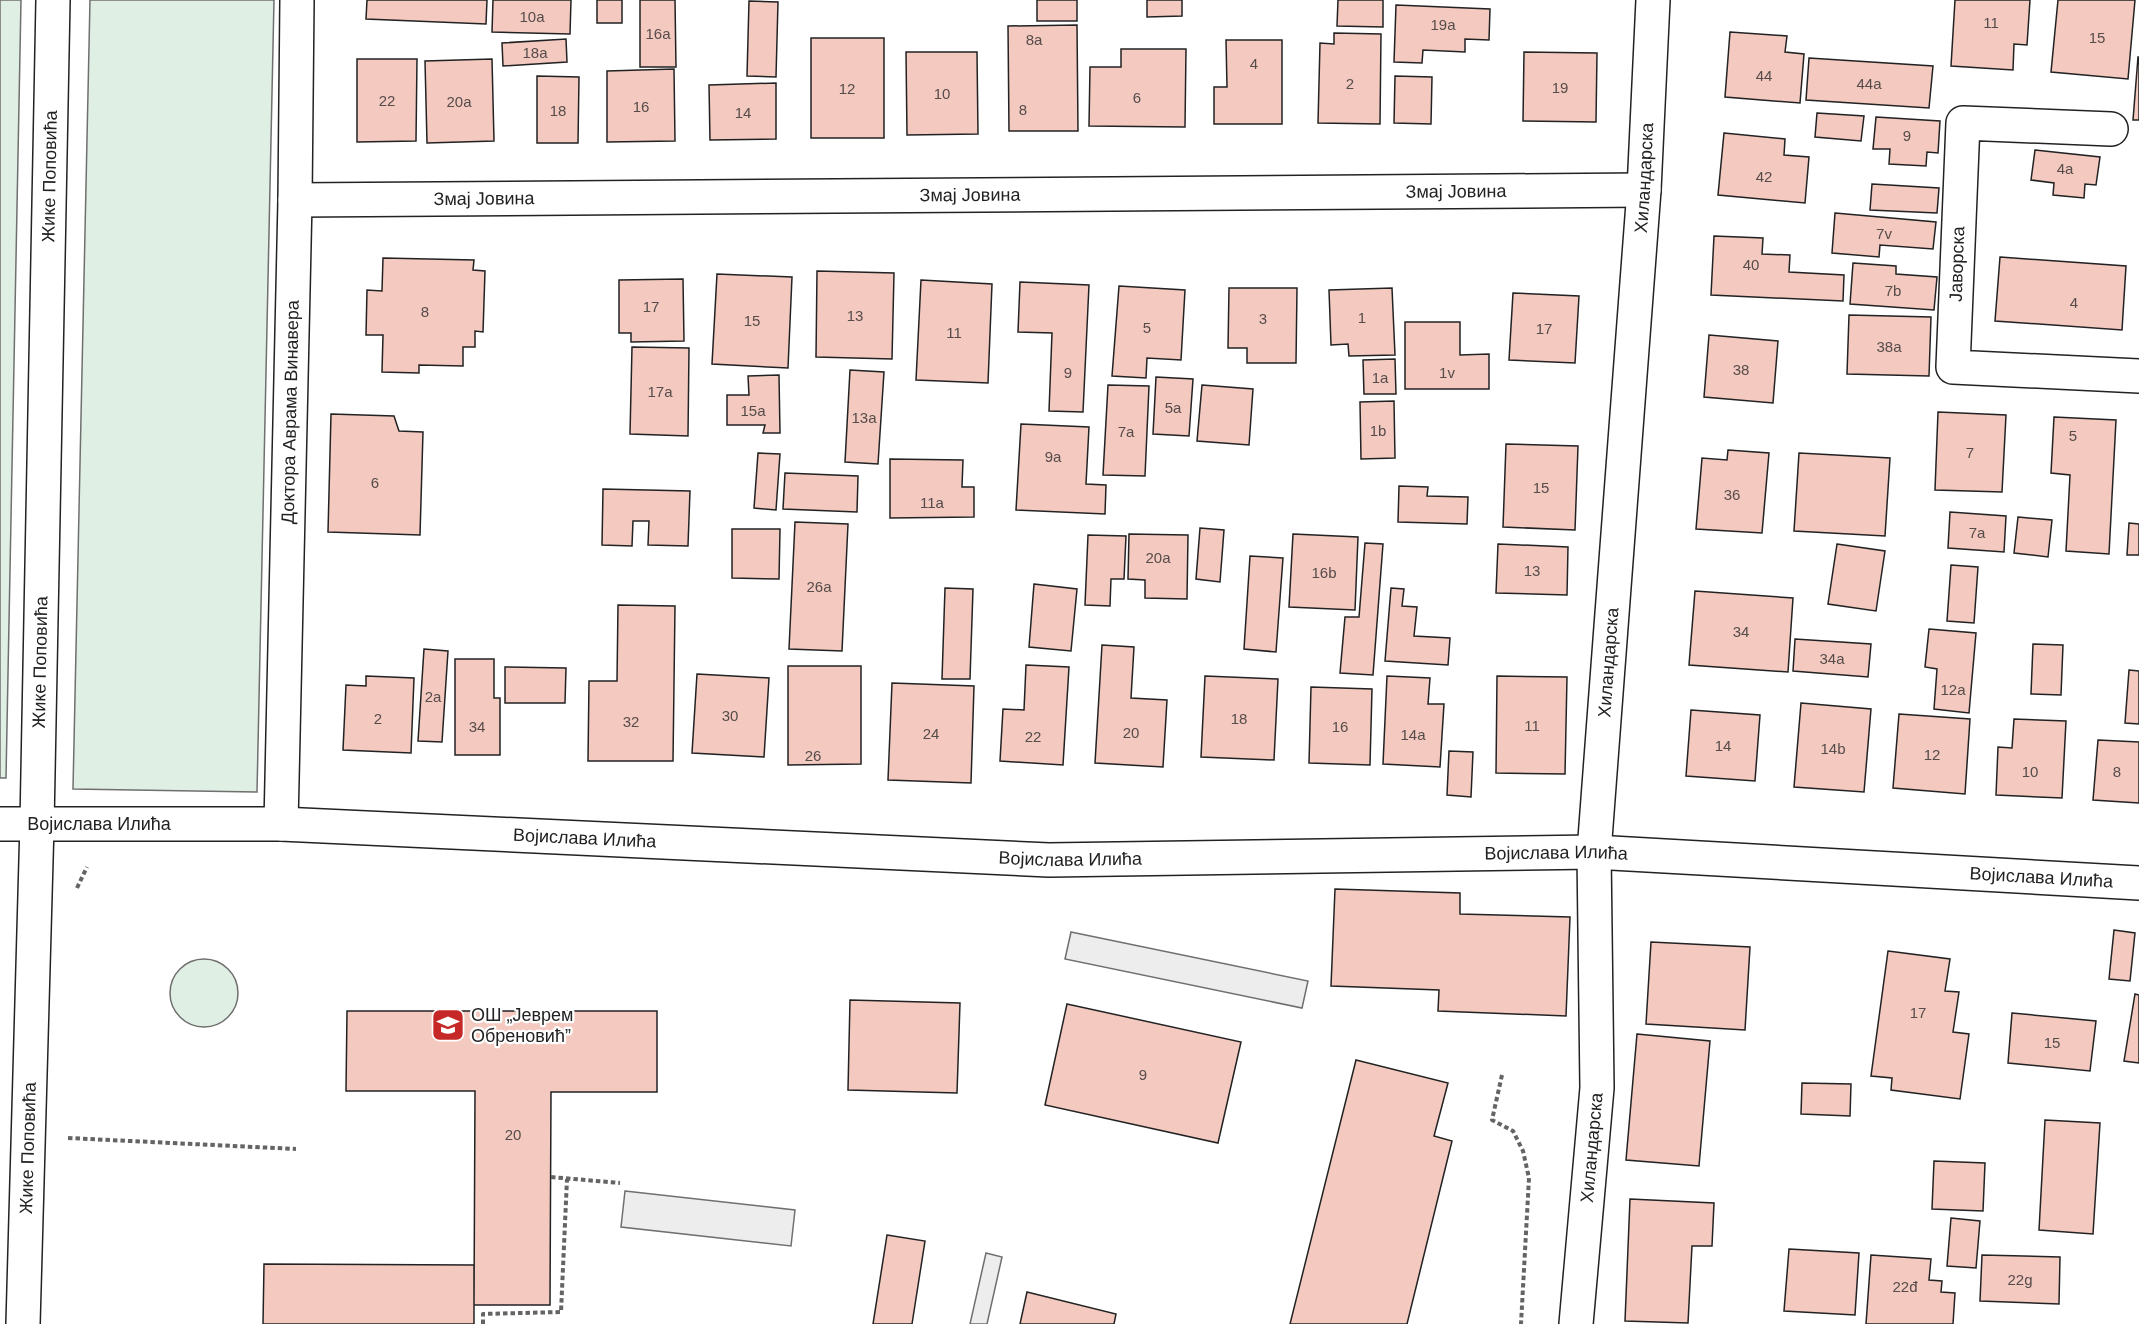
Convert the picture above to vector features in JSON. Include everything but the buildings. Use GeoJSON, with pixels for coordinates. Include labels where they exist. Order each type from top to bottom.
{"type":"FeatureCollection","features":[{"type":"Feature","properties":{"kind":"street","name":"Жике Поповића"},"geometry":{"type":"LineString","coordinates":[[23,1324],[37,825],[53,0]]}},
{"type":"Feature","properties":{"kind":"street","name":"Доктора Аврама Винавера"},"geometry":{"type":"LineString","coordinates":[[281,824],[295,200],[297,0]]}},
{"type":"Feature","properties":{"kind":"street","name":"Хиландарска"},"geometry":{"type":"LineString","coordinates":[[1576,1324],[1597,1088],[1594,852],[1644,190],[1653,0]]}},
{"type":"Feature","properties":{"kind":"street","name":"Јаворска"},"geometry":{"type":"LineString","coordinates":[[2111,129],[1963,123],[1953,367],[2139,376]]}},
{"type":"Feature","properties":{"kind":"street","name":"Змај Јовина"},"geometry":{"type":"LineString","coordinates":[[295,200],[1644,190]]}},
{"type":"Feature","properties":{"kind":"street","name":"Војислава Илића"},"geometry":{"type":"LineString","coordinates":[[0,824],[281,824],[1049,860],[1594,852],[2139,883]]}},
{"type":"Feature","properties":{"kind":"path"},"geometry":{"type":"LineString","coordinates":[[1502,1075],[1492,1120],[1513,1131],[1523,1151],[1529,1178],[1521,1324]]}},
{"type":"Feature","properties":{"kind":"path"},"geometry":{"type":"LineString","coordinates":[[28,1137],[296,1149]]}},
{"type":"Feature","properties":{"kind":"path"},"geometry":{"type":"LineString","coordinates":[[550,1177],[620,1183]]}},
{"type":"Feature","properties":{"kind":"path"},"geometry":{"type":"LineString","coordinates":[[483,1324],[483,1314],[561,1312],[567,1179]]}},
{"type":"Feature","properties":{"kind":"green space"},"geometry":{"type":"Polygon","coordinates":[[[0,0],[21,0],[6,778],[0,778],[0,0]]]}},
{"type":"Feature","properties":{"kind":"green space"},"geometry":{"type":"Polygon","coordinates":[[[90,0],[274,0],[257,792],[73,789],[90,0]]]}},
{"type":"Feature","properties":{"kind":"green space"},"geometry":{"type":"Polygon","coordinates":[[[197,959],[211,959],[223,964],[233,974],[238,993],[233,1012],[223,1022],[211,1027],[197,1027],[185,1022],[175,1012],[170,1000],[170,986],[175,974],[185,964],[197,959]]]}},
{"type":"Feature","properties":{"kind":"shaded area"},"geometry":{"type":"Polygon","coordinates":[[[1071,932],[1308,981],[1302,1008],[1065,959],[1071,932]]]}},
{"type":"Feature","properties":{"kind":"shaded area"},"geometry":{"type":"Polygon","coordinates":[[[625,1191],[795,1210],[791,1246],[621,1227],[625,1191]]]}},
{"type":"Feature","properties":{"kind":"shaded area"},"geometry":{"type":"Polygon","coordinates":[[[986,1253],[1002,1257],[987,1324],[970,1324],[986,1253]]]}},
{"type":"Feature","properties":{"kind":"place","name":"ОШ „Јеврем Обреновић”"},"geometry":{"type":"Point","coordinates":[448,1025]}}]}
